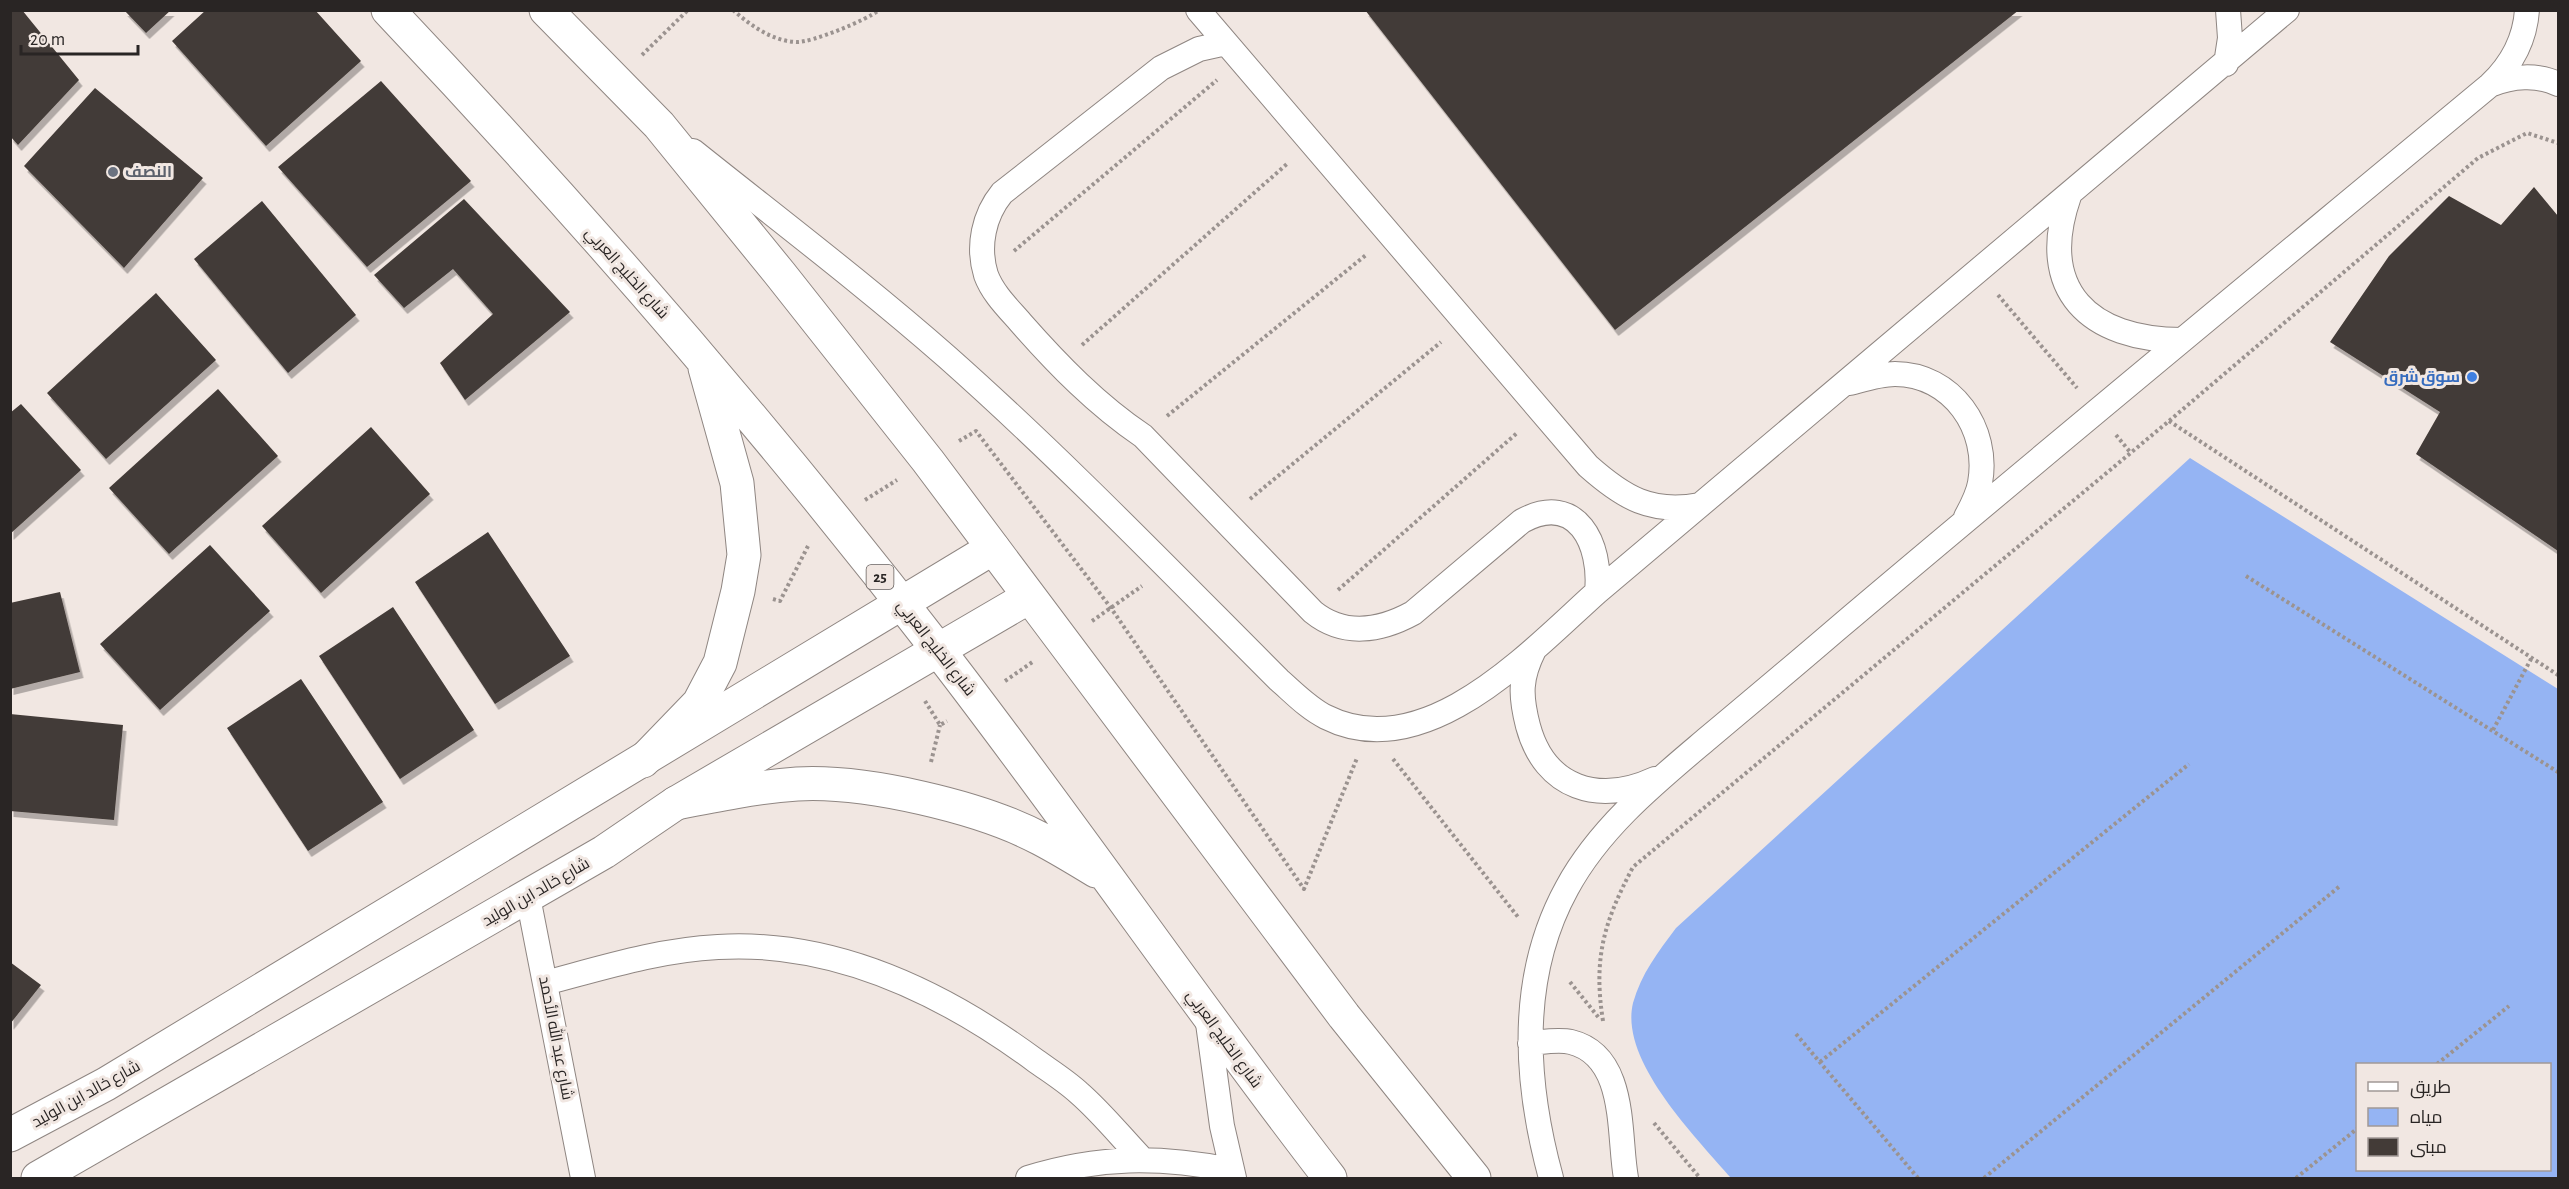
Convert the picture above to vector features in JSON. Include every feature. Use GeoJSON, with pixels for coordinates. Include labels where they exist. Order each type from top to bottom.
{"type":"FeatureCollection","features":[{"type":"Feature","properties":{"kind":"main road","name":"شارع الخليج العربي"},"geometry":{"type":"LineString","coordinates":[[388,10],[702,355],[902,603],[1110,879],[1207,1016],[1330,1179]]}},
{"type":"Feature","properties":{"kind":"main road"},"geometry":{"type":"LineString","coordinates":[[546,10],[658,125],[781,275],[993,548],[1337,1007],[1474,1179]]}},
{"type":"Feature","properties":{"kind":"main road"},"geometry":{"type":"LineString","coordinates":[[643,760],[699,703],[720,663],[738,591],[744,555],[737,483],[702,355]]}},
{"type":"Feature","properties":{"kind":"main road","name":"شارع خالد ابن الوليد"},"geometry":{"type":"LineString","coordinates":[[10,1135],[106,1084],[993,548]]}},
{"type":"Feature","properties":{"kind":"main road","name":"شارع خالد ابن الوليد"},"geometry":{"type":"LineString","coordinates":[[38,1179],[528,897],[604,852],[676,803],[1029,597]]}},
{"type":"Feature","properties":{"kind":"main road"},"geometry":{"type":"LineString","coordinates":[[676,803],[751,788],[800,784],[841,784],[921,798],[965,810],[1039,838],[1110,879]]}},
{"type":"Feature","properties":{"kind":"lane"},"geometry":{"type":"LineString","coordinates":[[1198,10],[1588,466],[1614,489],[1652,506],[1676,508],[1700,505]]}},
{"type":"Feature","properties":{"kind":"lane"},"geometry":{"type":"LineString","coordinates":[[2226,64],[2230,38],[2228,10]]}},
{"type":"Feature","properties":{"kind":"lane"},"geometry":{"type":"LineString","coordinates":[[658,125],[864,286],[947,357],[1024,428],[1309,707],[1328,718],[1369,728],[1412,725],[1451,710],[1535,648],[1597,592],[2226,64],[2287,10]]}},
{"type":"Feature","properties":{"kind":"lane"},"geometry":{"type":"LineString","coordinates":[[1551,1179],[1538,1121],[1530,1043],[1531,1008],[1543,949],[1565,891],[1589,852],[1612,826],[1672,769],[1963,522],[2490,85],[2502,73],[2519,45],[2527,10]]}},
{"type":"Feature","properties":{"kind":"lane"},"geometry":{"type":"LineString","coordinates":[[1233,52],[1199,49],[1161,68],[1002,193],[987,214],[984,227],[983,259],[986,274],[1004,304],[1059,365],[1116,417],[1143,436],[1312,612],[1333,626],[1359,630],[1392,623],[1413,613],[1522,521],[1532,516],[1554,512],[1574,519],[1588,536],[1597,558],[1597,592]]}},
{"type":"Feature","properties":{"kind":"lane"},"geometry":{"type":"LineString","coordinates":[[2490,85],[2508,78],[2523,77],[2559,84]]}},
{"type":"Feature","properties":{"kind":"lane"},"geometry":{"type":"LineString","coordinates":[[2069,196],[2062,216],[2060,252],[2068,285],[2076,303],[2091,317],[2120,333],[2156,340],[2182,340]]}},
{"type":"Feature","properties":{"kind":"lane"},"geometry":{"type":"LineString","coordinates":[[1842,386],[1875,376],[1896,374],[1933,382],[1947,389],[1959,401],[1976,432],[1981,466],[1981,482],[1977,496],[1963,522]]}},
{"type":"Feature","properties":{"kind":"lane"},"geometry":{"type":"LineString","coordinates":[[1535,648],[1524,670],[1522,690],[1524,711],[1537,750],[1555,774],[1580,788],[1611,791],[1647,783],[1672,769]]}},
{"type":"Feature","properties":{"kind":"lane","name":"شارع عبد الله الأحمد"},"geometry":{"type":"LineString","coordinates":[[528,897],[583,1179]]}},
{"type":"Feature","properties":{"kind":"lane"},"geometry":{"type":"LineString","coordinates":[[545,983],[663,952],[719,947],[768,947],[838,959],[892,977],[946,1002],[1002,1036],[1079,1093],[1142,1159]]}},
{"type":"Feature","properties":{"kind":"lane"},"geometry":{"type":"LineString","coordinates":[[1028,1179],[1063,1167],[1106,1160],[1142,1159],[1188,1162],[1232,1174],[1207,1016]]}},
{"type":"Feature","properties":{"kind":"lane"},"geometry":{"type":"LineString","coordinates":[[1530,1043],[1569,1041],[1581,1045],[1603,1065],[1617,1095],[1621,1111],[1626,1179]]}},
{"type":"Feature","properties":{"kind":"path"},"geometry":{"type":"LineString","coordinates":[[615,81],[688,10]]}},
{"type":"Feature","properties":{"kind":"path"},"geometry":{"type":"LineString","coordinates":[[733,10],[754,29],[796,42],[866,21],[879,10]]}},
{"type":"Feature","properties":{"kind":"path"},"geometry":{"type":"LineString","coordinates":[[986,274],[1233,52]]}},
{"type":"Feature","properties":{"kind":"path"},"geometry":{"type":"LineString","coordinates":[[1604,1032],[1598,989],[1601,946],[1613,905],[1633,867],[2169,421],[2478,158],[2527,133],[2559,143]]}},
{"type":"Feature","properties":{"kind":"path"},"geometry":{"type":"LineString","coordinates":[[1059,365],[1312,143]]}},
{"type":"Feature","properties":{"kind":"path"},"geometry":{"type":"LineString","coordinates":[[1143,436],[1391,235]]}},
{"type":"Feature","properties":{"kind":"path"},"geometry":{"type":"LineString","coordinates":[[1979,271],[2130,453]]}},
{"type":"Feature","properties":{"kind":"path"},"geometry":{"type":"LineString","coordinates":[[1224,520],[1466,322]]}},
{"type":"Feature","properties":{"kind":"path"},"geometry":{"type":"LineString","coordinates":[[1312,612],[1542,411]]}},
{"type":"Feature","properties":{"kind":"path"},"geometry":{"type":"LineString","coordinates":[[2169,421],[2531,659],[2559,675]]}},
{"type":"Feature","properties":{"kind":"path"},"geometry":{"type":"LineString","coordinates":[[738,591],[780,601],[811,540]]}},
{"type":"Feature","properties":{"kind":"path"},"geometry":{"type":"LineString","coordinates":[[2246,576],[2559,772]]}},
{"type":"Feature","properties":{"kind":"path"},"geometry":{"type":"LineString","coordinates":[[1111,608],[1304,889],[1369,728],[1603,1023]]}},
{"type":"Feature","properties":{"kind":"path"},"geometry":{"type":"LineString","coordinates":[[2493,730],[2531,659]]}},
{"type":"Feature","properties":{"kind":"path"},"geometry":{"type":"LineString","coordinates":[[1820,1062],[2189,764]]}},
{"type":"Feature","properties":{"kind":"path"},"geometry":{"type":"LineString","coordinates":[[1984,1179],[2340,886]]}},
{"type":"Feature","properties":{"kind":"path"},"geometry":{"type":"LineString","coordinates":[[2439,1063],[2509,1006]]}},
{"type":"Feature","properties":{"kind":"path"},"geometry":{"type":"LineString","coordinates":[[1796,1034],[1918,1179]]}},
{"type":"Feature","properties":{"kind":"path"},"geometry":{"type":"LineString","coordinates":[[1650,1118],[1700,1179]]}},
{"type":"Feature","properties":{"kind":"path"},"geometry":{"type":"LineString","coordinates":[[2296,1179],[2356,1130]]}},
{"type":"Feature","properties":{"kind":"water"},"geometry":{"type":"Polygon","coordinates":[[[2190,458],[2558,689],[2558,1178],[1731,1178],[1664,1097],[1638,1049],[1632,1026],[1633,1003],[1645,973],[1676,928],[2190,458]]]}},
{"type":"Feature","properties":{"kind":"building"},"geometry":{"type":"Polygon","coordinates":[[[10,10],[22,10],[79,80],[18,145],[10,136],[10,10]]]}},
{"type":"Feature","properties":{"kind":"building"},"geometry":{"type":"Polygon","coordinates":[[[124,10],[171,10],[146,33],[124,10]]]}},
{"type":"Feature","properties":{"kind":"building"},"geometry":{"type":"Polygon","coordinates":[[[206,10],[315,10],[361,61],[266,146],[172,41],[206,10]]]}},
{"type":"Feature","properties":{"kind":"building"},"geometry":{"type":"Polygon","coordinates":[[[1365,10],[2019,10],[1615,330],[1365,10]]]}},
{"type":"Feature","properties":{"kind":"building"},"geometry":{"type":"Polygon","coordinates":[[[381,81],[471,181],[367,267],[278,167],[381,81]]]}},
{"type":"Feature","properties":{"kind":"building","name":"النصف"},"geometry":{"type":"Polygon","coordinates":[[[95,88],[203,178],[124,268],[24,166],[95,88]]]}},
{"type":"Feature","properties":{"kind":"building","name":"سوق شرق"},"geometry":{"type":"Polygon","coordinates":[[[2534,187],[2558,216],[2558,551],[2416,454],[2440,412],[2330,342],[2389,256],[2449,196],[2501,225],[2534,187]]]}},
{"type":"Feature","properties":{"kind":"building"},"geometry":{"type":"Polygon","coordinates":[[[464,199],[570,312],[465,400],[440,363],[493,314],[453,269],[404,308],[374,275],[464,199]]]}},
{"type":"Feature","properties":{"kind":"building"},"geometry":{"type":"Polygon","coordinates":[[[262,201],[356,315],[288,373],[194,259],[262,201]]]}},
{"type":"Feature","properties":{"kind":"building"},"geometry":{"type":"Polygon","coordinates":[[[156,293],[216,360],[106,459],[47,393],[156,293]]]}},
{"type":"Feature","properties":{"kind":"building"},"geometry":{"type":"Polygon","coordinates":[[[218,389],[278,456],[169,554],[109,488],[218,389]]]}},
{"type":"Feature","properties":{"kind":"building"},"geometry":{"type":"Polygon","coordinates":[[[21,404],[81,470],[10,534],[10,413],[21,404]]]}},
{"type":"Feature","properties":{"kind":"building"},"geometry":{"type":"Polygon","coordinates":[[[371,427],[430,494],[321,593],[262,526],[371,427]]]}},
{"type":"Feature","properties":{"kind":"building"},"geometry":{"type":"Polygon","coordinates":[[[488,532],[570,656],[495,704],[415,582],[488,532]]]}},
{"type":"Feature","properties":{"kind":"building"},"geometry":{"type":"Polygon","coordinates":[[[210,545],[270,611],[160,710],[100,644],[210,545]]]}},
{"type":"Feature","properties":{"kind":"building"},"geometry":{"type":"Polygon","coordinates":[[[60,592],[80,672],[10,689],[10,603],[60,592]]]}},
{"type":"Feature","properties":{"kind":"building"},"geometry":{"type":"Polygon","coordinates":[[[393,607],[474,730],[400,779],[319,656],[393,607]]]}},
{"type":"Feature","properties":{"kind":"building"},"geometry":{"type":"Polygon","coordinates":[[[301,679],[383,802],[308,851],[227,728],[301,679]]]}},
{"type":"Feature","properties":{"kind":"building"},"geometry":{"type":"Polygon","coordinates":[[[10,714],[123,725],[114,820],[10,811],[10,714]]]}},
{"type":"Feature","properties":{"kind":"building"},"geometry":{"type":"Polygon","coordinates":[[[10,962],[41,985],[10,1024],[10,962]]]}},
{"type":"Feature","properties":{"kind":"place","name":"النصف"},"geometry":{"type":"Point","coordinates":[113,172]}},
{"type":"Feature","properties":{"kind":"place","name":"سوق شرق"},"geometry":{"type":"Point","coordinates":[2472,377]}}]}
